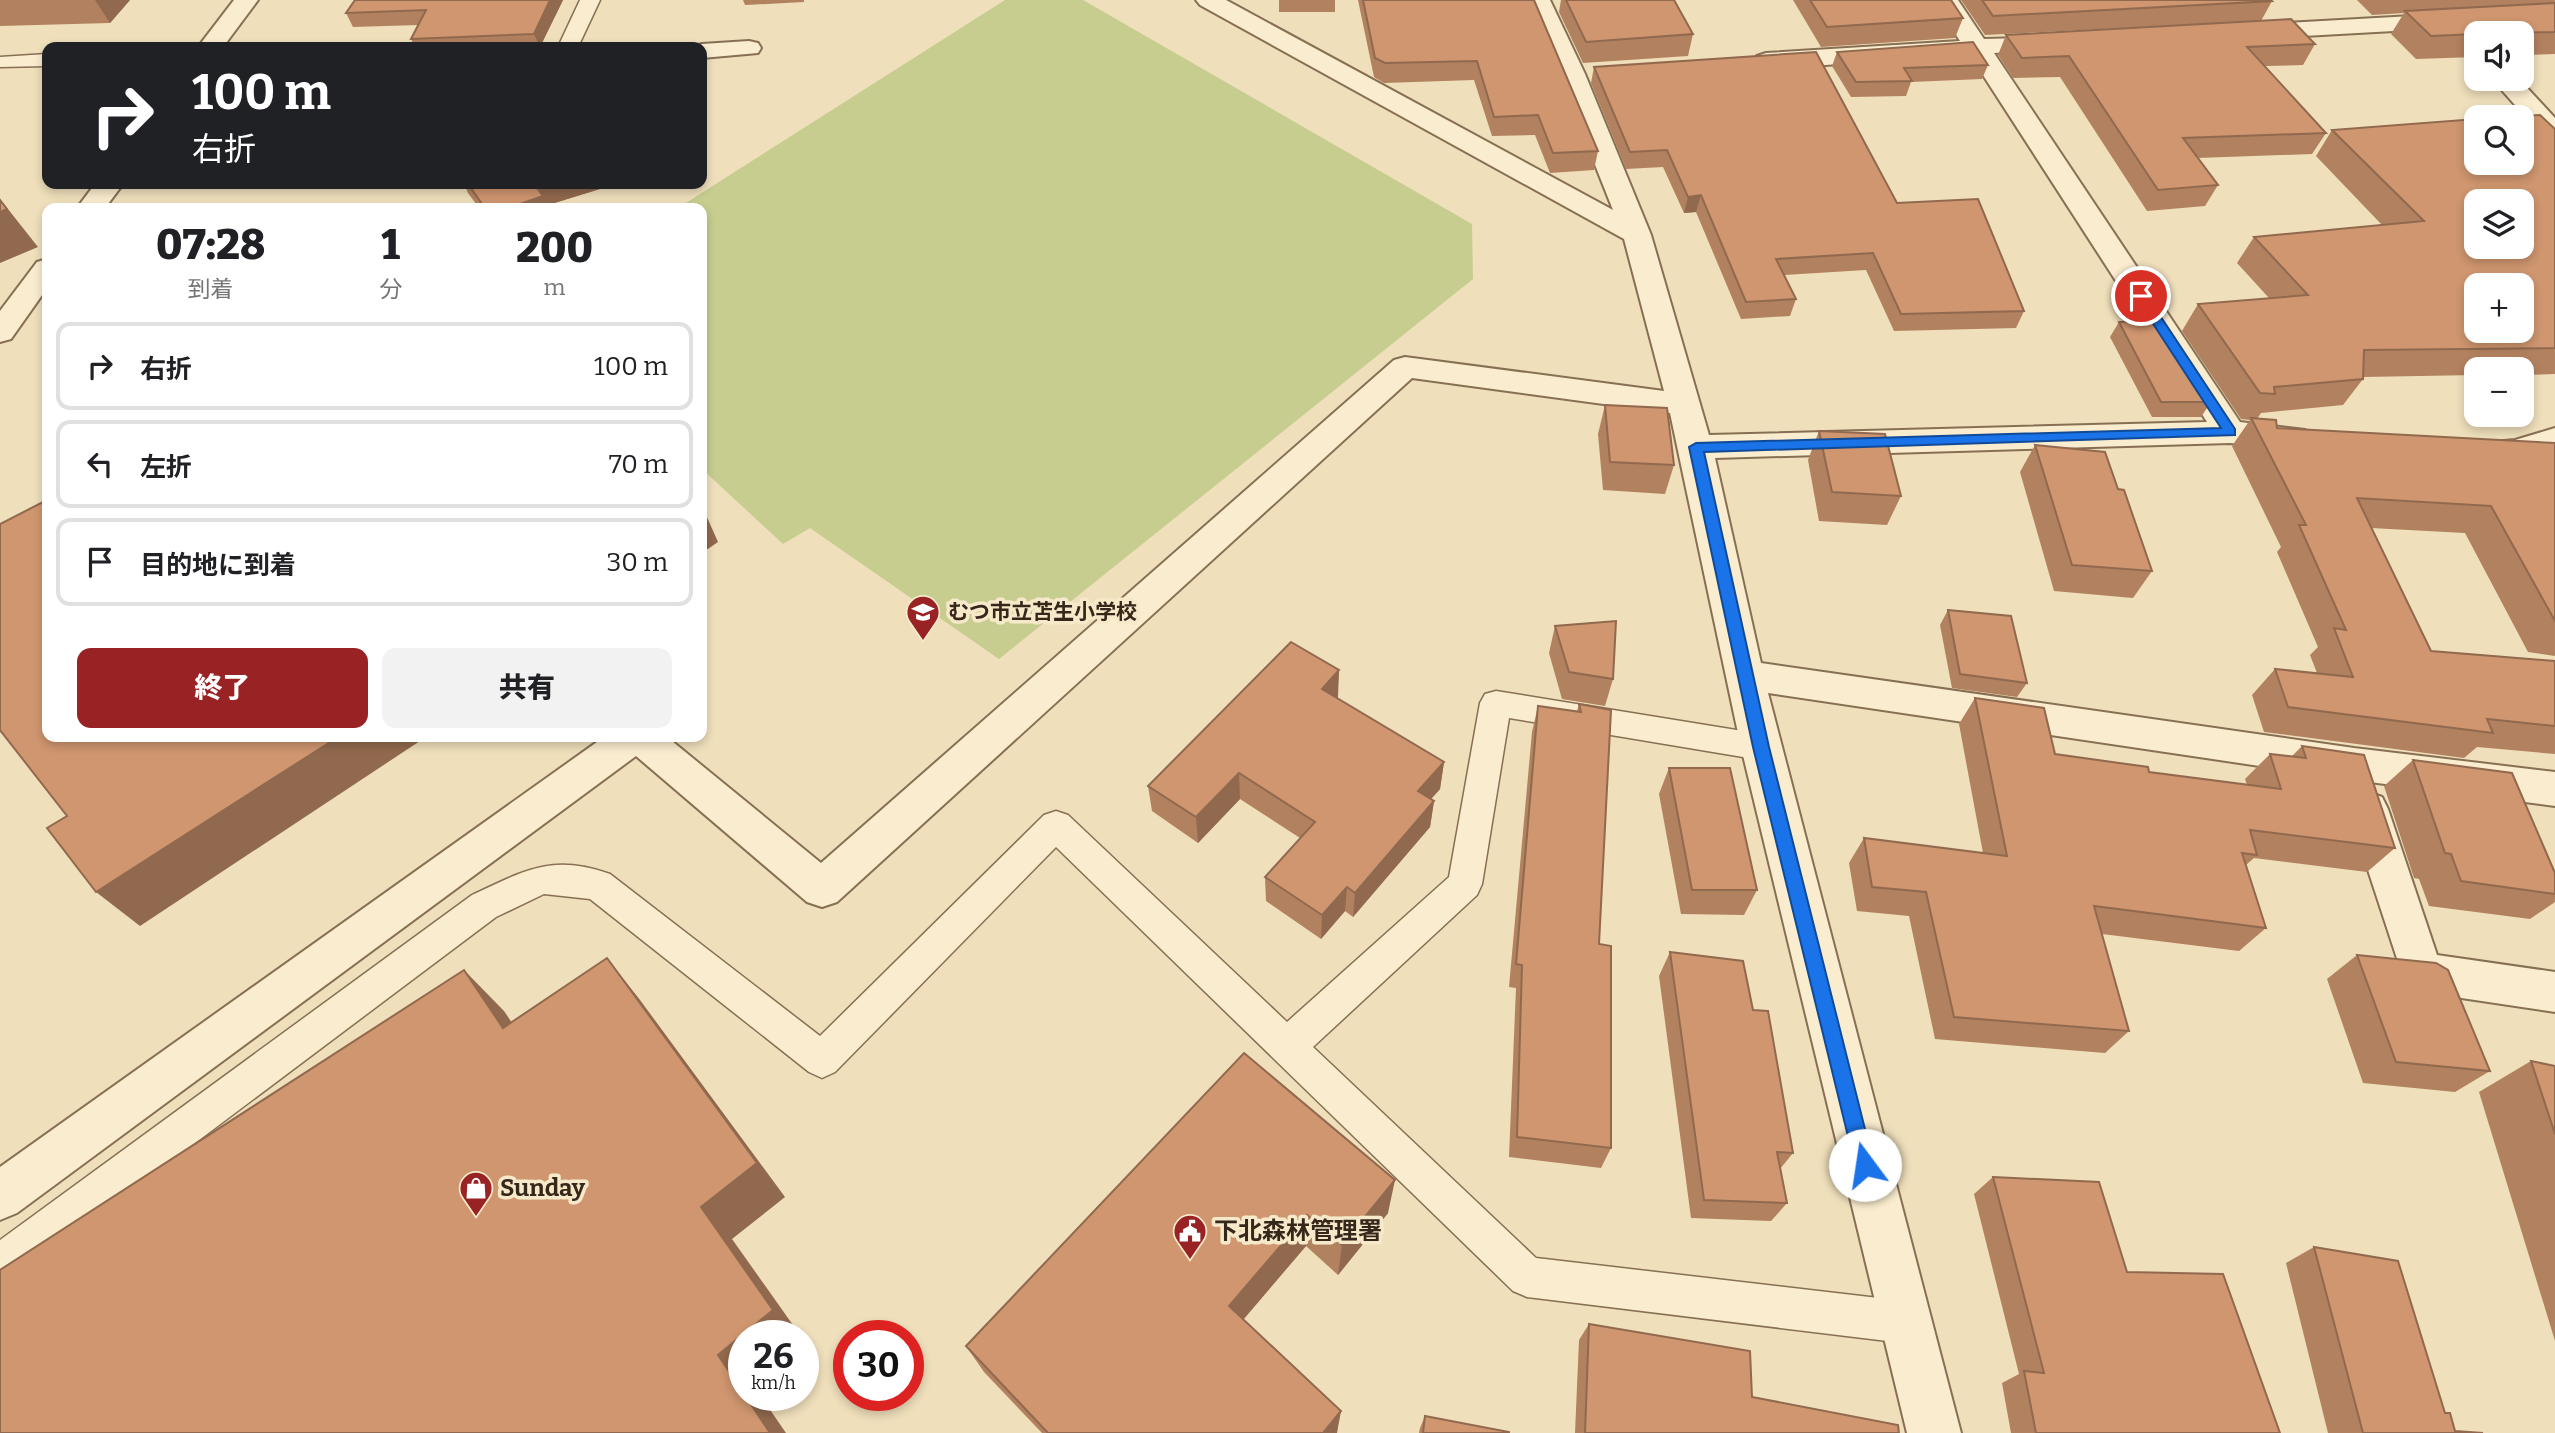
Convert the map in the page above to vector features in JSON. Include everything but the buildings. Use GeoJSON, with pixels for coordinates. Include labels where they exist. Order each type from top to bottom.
{"type":"FeatureCollection","features":[{"type":"Feature","properties":{"kind":"street"},"geometry":{"type":"LineString","coordinates":[[214,42],[246,0]]}},
{"type":"Feature","properties":{"kind":"street"},"geometry":{"type":"LineString","coordinates":[[1208,0],[1637,235]]}},
{"type":"Feature","properties":{"kind":"street"},"geometry":{"type":"LineString","coordinates":[[1538,0],[1585,73],[1637,235],[1696,447],[1761,747],[1903,1322],[1934,1433]]}},
{"type":"Feature","properties":{"kind":"street"},"geometry":{"type":"LineString","coordinates":[[1946,0],[2230,432]]}},
{"type":"Feature","properties":{"kind":"street"},"geometry":{"type":"LineString","coordinates":[[2429,0],[2464,34]]}},
{"type":"Feature","properties":{"kind":"street"},"geometry":{"type":"LineString","coordinates":[[2228,33],[2555,15]]}},
{"type":"Feature","properties":{"kind":"street"},"geometry":{"type":"LineString","coordinates":[[1747,62],[2075,41]]}},
{"type":"Feature","properties":{"kind":"street"},"geometry":{"type":"LineString","coordinates":[[707,51],[749,48]]}},
{"type":"Feature","properties":{"kind":"street"},"geometry":{"type":"LineString","coordinates":[[2516,91],[2555,134]]}},
{"type":"Feature","properties":{"kind":"street"},"geometry":{"type":"LineString","coordinates":[[0,332],[42,275]]}},
{"type":"Feature","properties":{"kind":"street"},"geometry":{"type":"LineString","coordinates":[[646,742],[821,889],[1405,367],[1683,404]]}},
{"type":"Feature","properties":{"kind":"street"},"geometry":{"type":"LineString","coordinates":[[1696,447],[2230,432],[2324,440]]}},
{"type":"Feature","properties":{"kind":"street"},"geometry":{"type":"LineString","coordinates":[[2467,451],[2515,451],[2555,439]]}},
{"type":"Feature","properties":{"kind":"street"},"geometry":{"type":"LineString","coordinates":[[1745,675],[2354,764],[2555,789]]}},
{"type":"Feature","properties":{"kind":"street"},"geometry":{"type":"LineString","coordinates":[[0,1196],[626,742]]}},
{"type":"Feature","properties":{"kind":"street"},"geometry":{"type":"LineString","coordinates":[[2354,764],[2421,972],[2555,992]]}},
{"type":"Feature","properties":{"kind":"lane"},"geometry":{"type":"LineString","coordinates":[[570,42],[590,0]]}},
{"type":"Feature","properties":{"kind":"lane"},"geometry":{"type":"LineString","coordinates":[[4,62],[42,61]]}},
{"type":"Feature","properties":{"kind":"lane"},"geometry":{"type":"LineString","coordinates":[[1287,1046],[1465,884],[1496,703],[1761,747]]}},
{"type":"Feature","properties":{"kind":"lane"},"geometry":{"type":"LineString","coordinates":[[0,1265],[484,905],[542,879],[598,885],[821,1060],[1056,825],[1527,1277],[1903,1322]]}},
{"type":"Feature","properties":{"kind":"green space"},"geometry":{"type":"Polygon","coordinates":[[[1005,0],[1083,0],[1472,224],[1473,279],[999,659],[810,528],[783,544],[707,474],[707,203],[686,203],[1005,0]]]}},
{"type":"Feature","properties":{"kind":"place","name":"むつ市立苫生小学校"},"geometry":{"type":"Point","coordinates":[923,642]}},
{"type":"Feature","properties":{"kind":"place","name":"Sunday"},"geometry":{"type":"Point","coordinates":[476,1218]}},
{"type":"Feature","properties":{"kind":"place","name":"下北森林管理署"},"geometry":{"type":"Point","coordinates":[1190,1261]}},
{"type":"Feature","properties":{"kind":"route"},"geometry":{"type":"LineString","coordinates":[[1865,1165],[1761,747],[1696,447],[2230,432],[2141,296]]}}]}
